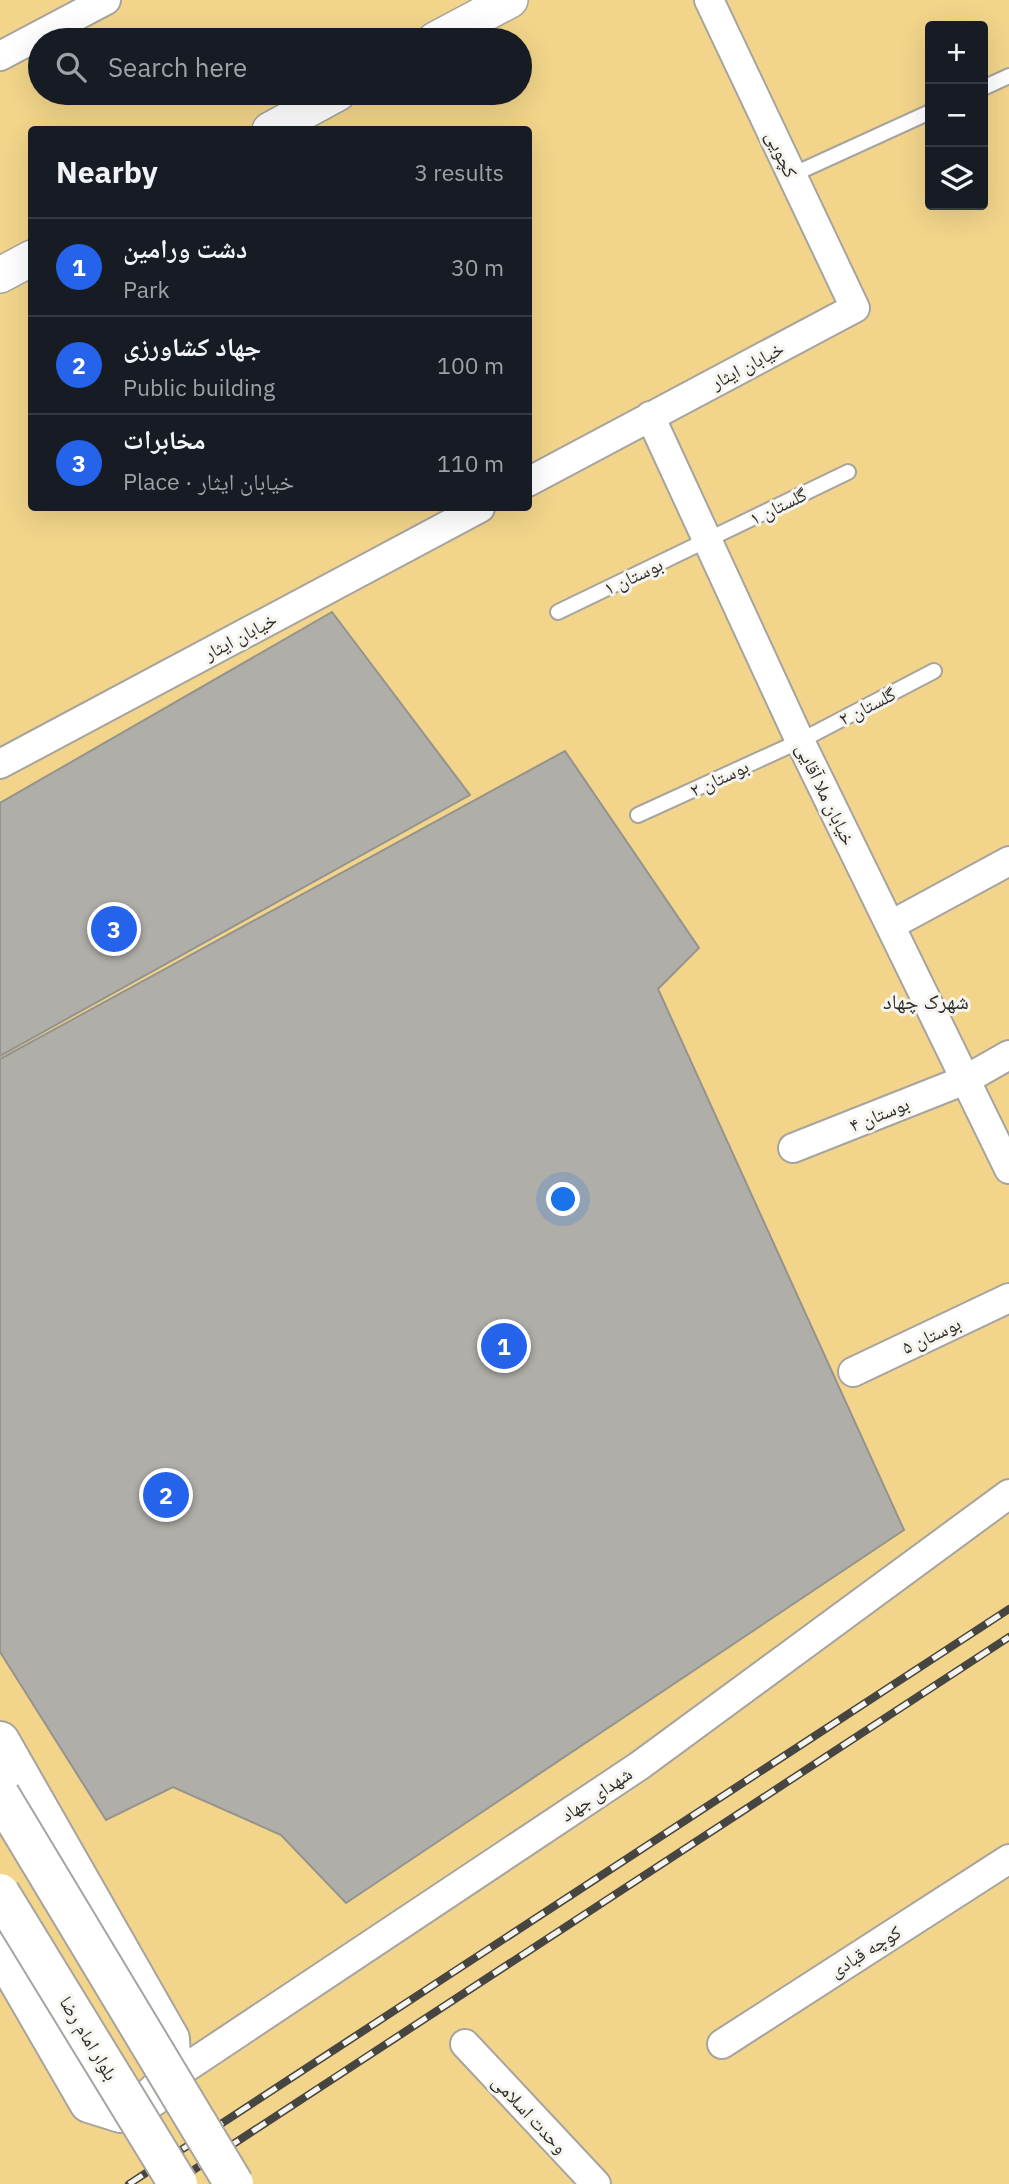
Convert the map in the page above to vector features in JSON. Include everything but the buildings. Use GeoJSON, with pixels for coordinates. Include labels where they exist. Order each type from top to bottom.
{"type":"FeatureCollection","features":[{"type":"Feature","properties":{"kind":"main road"},"geometry":{"type":"LineString","coordinates":[[0,1741],[170,2039],[172,2077],[152,2097],[121,2113],[89,2103],[0,1949]]}},
{"type":"Feature","properties":{"kind":"main road"},"geometry":{"type":"LineString","coordinates":[[0,1795],[234,2184]]}},
{"type":"Feature","properties":{"kind":"main road","name":"بلوار امام رضا"},"geometry":{"type":"LineString","coordinates":[[0,1893],[178,2184]]}},
{"type":"Feature","properties":{"kind":"street"},"geometry":{"type":"LineString","coordinates":[[53,28],[106,0]]}},
{"type":"Feature","properties":{"kind":"street"},"geometry":{"type":"LineString","coordinates":[[458,28],[510,0]]}},
{"type":"Feature","properties":{"kind":"street","name":"کچویی"},"geometry":{"type":"LineString","coordinates":[[709,0],[855,308]]}},
{"type":"Feature","properties":{"kind":"street"},"geometry":{"type":"LineString","coordinates":[[0,56],[28,41]]}},
{"type":"Feature","properties":{"kind":"street"},"geometry":{"type":"LineString","coordinates":[[277,126],[316,105]]}},
{"type":"Feature","properties":{"kind":"street"},"geometry":{"type":"LineString","coordinates":[[0,275],[28,260]]}},
{"type":"Feature","properties":{"kind":"street","name":"خیابان ایثار"},"geometry":{"type":"LineString","coordinates":[[532,480],[855,308]]}},
{"type":"Feature","properties":{"kind":"street","name":"خیابان ملا آقایی"},"geometry":{"type":"LineString","coordinates":[[650,416],[800,741],[1009,1169]]}},
{"type":"Feature","properties":{"kind":"street","name":"خیابان ایثار"},"geometry":{"type":"LineString","coordinates":[[0,765],[474,511]]}},
{"type":"Feature","properties":{"kind":"street"},"geometry":{"type":"LineString","coordinates":[[891,925],[1009,861]]}},
{"type":"Feature","properties":{"kind":"street","name":"بوستان ۴"},"geometry":{"type":"LineString","coordinates":[[793,1148],[965,1080],[1009,1055]]}},
{"type":"Feature","properties":{"kind":"street","name":"بوستان ۵"},"geometry":{"type":"LineString","coordinates":[[853,1372],[1009,1298]]}},
{"type":"Feature","properties":{"kind":"street","name":"شهدای جهاد"},"geometry":{"type":"LineString","coordinates":[[172,2077],[639,1766],[1009,1494]]}},
{"type":"Feature","properties":{"kind":"street","name":"کوچه قبادی"},"geometry":{"type":"LineString","coordinates":[[722,2044],[1009,1859]]}},
{"type":"Feature","properties":{"kind":"street","name":"وحدت اسلامی"},"geometry":{"type":"LineString","coordinates":[[465,2044],[596,2184]]}},
{"type":"Feature","properties":{"kind":"lane"},"geometry":{"type":"LineString","coordinates":[[988,86],[1009,76]]}},
{"type":"Feature","properties":{"kind":"lane"},"geometry":{"type":"LineString","coordinates":[[792,175],[925,114]]}},
{"type":"Feature","properties":{"kind":"lane","name":"گلستان ۱"},"geometry":{"type":"LineString","coordinates":[[709,541],[848,472]]}},
{"type":"Feature","properties":{"kind":"lane","name":"بوستان ۱"},"geometry":{"type":"LineString","coordinates":[[558,612],[709,541]]}},
{"type":"Feature","properties":{"kind":"lane","name":"گلستان ۲"},"geometry":{"type":"LineString","coordinates":[[800,741],[934,671]]}},
{"type":"Feature","properties":{"kind":"lane","name":"بوستان ۲"},"geometry":{"type":"LineString","coordinates":[[638,815],[800,741]]}},
{"type":"Feature","properties":{"kind":"shaded area"},"geometry":{"type":"Polygon","coordinates":[[[0,0],[1009,0],[1009,2184],[0,2184],[0,0]]]}},
{"type":"Feature","properties":{"kind":"railway"},"geometry":{"type":"LineString","coordinates":[[129,2184],[1009,1609]]}},
{"type":"Feature","properties":{"kind":"railway"},"geometry":{"type":"LineString","coordinates":[[172,2184],[1009,1637]]}},
{"type":"Feature","properties":{"kind":"place","name":"مخابرات"},"geometry":{"type":"Point","coordinates":[114,929]}},
{"type":"Feature","properties":{"kind":"place","name":"دشت ورامین"},"geometry":{"type":"Point","coordinates":[504,1346]}},
{"type":"Feature","properties":{"kind":"place","name":"جهاد کشاورزی"},"geometry":{"type":"Point","coordinates":[166,1495]}},
{"type":"Feature","properties":{"kind":"district","name":"شهرک چهاد"},"geometry":{"type":"Point","coordinates":[926,1001]}}]}
